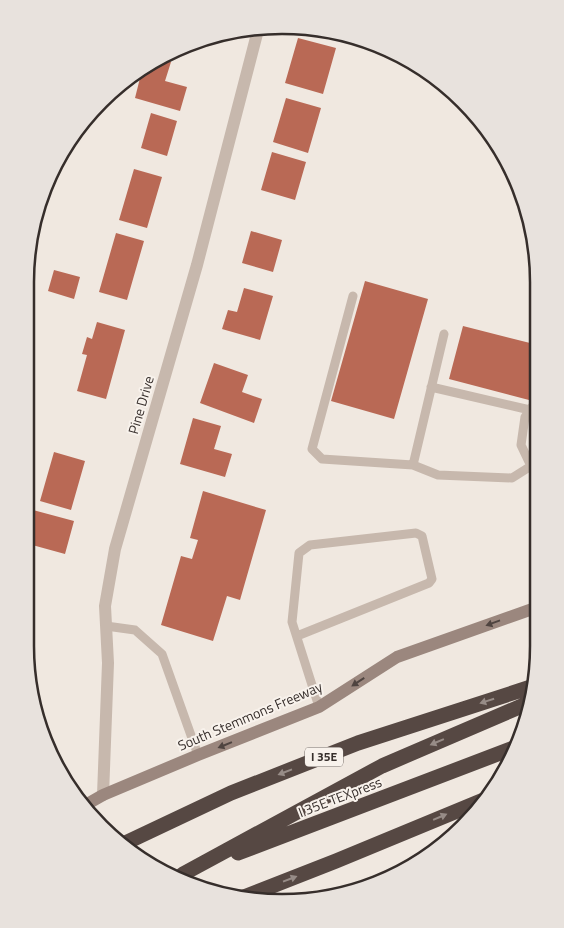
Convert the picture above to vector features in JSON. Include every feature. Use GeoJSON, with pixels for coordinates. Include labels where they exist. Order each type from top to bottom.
{"type":"FeatureCollection","features":[{"type":"Feature","properties":{"kind":"highway","name":"I 35E"},"geometry":{"type":"LineString","coordinates":[[129,841],[231,793],[349,747],[526,689]]}},
{"type":"Feature","properties":{"kind":"highway"},"geometry":{"type":"LineString","coordinates":[[183,873],[382,766],[523,706]]}},
{"type":"Feature","properties":{"kind":"highway","name":"I 35E TEXpress"},"geometry":{"type":"LineString","coordinates":[[184,874],[507,750]]}},
{"type":"Feature","properties":{"kind":"highway"},"geometry":{"type":"LineString","coordinates":[[255,893],[473,804]]}},
{"type":"Feature","properties":{"kind":"main road","name":"South Stemmons Freeway"},"geometry":{"type":"LineString","coordinates":[[89,803],[103,795],[198,755],[319,707],[397,657],[530,610]]}},
{"type":"Feature","properties":{"kind":"street","name":"Pine Drive"},"geometry":{"type":"LineString","coordinates":[[103,795],[108,663],[105,606],[115,549],[197,265],[257,35]]}},
{"type":"Feature","properties":{"kind":"lane"},"geometry":{"type":"LineString","coordinates":[[353,296],[312,449],[322,459],[412,466],[438,475],[512,478],[530,469]]}},
{"type":"Feature","properties":{"kind":"lane"},"geometry":{"type":"LineString","coordinates":[[412,466],[444,334]]}},
{"type":"Feature","properties":{"kind":"lane"},"geometry":{"type":"LineString","coordinates":[[431,388],[530,410],[525,417],[521,445],[530,459]]}},
{"type":"Feature","properties":{"kind":"lane"},"geometry":{"type":"LineString","coordinates":[[297,636],[429,583],[432,579],[422,536],[416,533],[310,546],[300,552],[292,622],[319,707]]}},
{"type":"Feature","properties":{"kind":"lane"},"geometry":{"type":"LineString","coordinates":[[106,626],[135,630],[162,654],[198,755]]}},
{"type":"Feature","properties":{"kind":"building"},"geometry":{"type":"Polygon","coordinates":[[[298,38],[336,48],[323,94],[285,83],[298,38]]]}},
{"type":"Feature","properties":{"kind":"building"},"geometry":{"type":"Polygon","coordinates":[[[168,61],[171,62],[165,81],[187,87],[180,111],[135,98],[140,79],[168,61]]]}},
{"type":"Feature","properties":{"kind":"building"},"geometry":{"type":"Polygon","coordinates":[[[286,98],[321,108],[308,153],[273,142],[286,98]]]}},
{"type":"Feature","properties":{"kind":"building"},"geometry":{"type":"Polygon","coordinates":[[[151,113],[177,121],[167,156],[141,148],[151,113]]]}},
{"type":"Feature","properties":{"kind":"building"},"geometry":{"type":"Polygon","coordinates":[[[272,152],[306,162],[295,200],[261,190],[272,152]]]}},
{"type":"Feature","properties":{"kind":"building"},"geometry":{"type":"Polygon","coordinates":[[[134,169],[162,177],[147,228],[119,220],[134,169]]]}},
{"type":"Feature","properties":{"kind":"building"},"geometry":{"type":"Polygon","coordinates":[[[251,231],[282,240],[273,272],[242,263],[251,231]]]}},
{"type":"Feature","properties":{"kind":"building"},"geometry":{"type":"Polygon","coordinates":[[[116,233],[144,241],[127,300],[99,292],[116,233]]]}},
{"type":"Feature","properties":{"kind":"building"},"geometry":{"type":"Polygon","coordinates":[[[54,270],[80,277],[74,299],[48,291],[54,270]]]}},
{"type":"Feature","properties":{"kind":"building"},"geometry":{"type":"Polygon","coordinates":[[[365,281],[428,299],[394,419],[331,401],[365,281]]]}},
{"type":"Feature","properties":{"kind":"building"},"geometry":{"type":"Polygon","coordinates":[[[244,288],[273,296],[260,340],[222,329],[228,310],[237,312],[244,288]]]}},
{"type":"Feature","properties":{"kind":"building"},"geometry":{"type":"Polygon","coordinates":[[[97,322],[125,330],[106,399],[77,391],[87,355],[82,354],[87,337],[92,339],[97,322]]]}},
{"type":"Feature","properties":{"kind":"building"},"geometry":{"type":"Polygon","coordinates":[[[463,326],[530,343],[529,400],[449,379],[463,326]]]}},
{"type":"Feature","properties":{"kind":"building"},"geometry":{"type":"Polygon","coordinates":[[[214,363],[248,375],[242,392],[262,399],[254,423],[200,403],[214,363]]]}},
{"type":"Feature","properties":{"kind":"building"},"geometry":{"type":"Polygon","coordinates":[[[193,418],[221,426],[214,449],[232,454],[225,477],[180,464],[193,418]]]}},
{"type":"Feature","properties":{"kind":"building"},"geometry":{"type":"Polygon","coordinates":[[[54,452],[85,461],[71,510],[40,501],[54,452]]]}},
{"type":"Feature","properties":{"kind":"building"},"geometry":{"type":"Polygon","coordinates":[[[203,491],[266,510],[240,600],[227,596],[213,641],[161,625],[181,556],[192,559],[198,540],[190,538],[203,491]]]}},
{"type":"Feature","properties":{"kind":"building"},"geometry":{"type":"Polygon","coordinates":[[[34,510],[74,521],[65,554],[34,545],[34,510]]]}}]}
